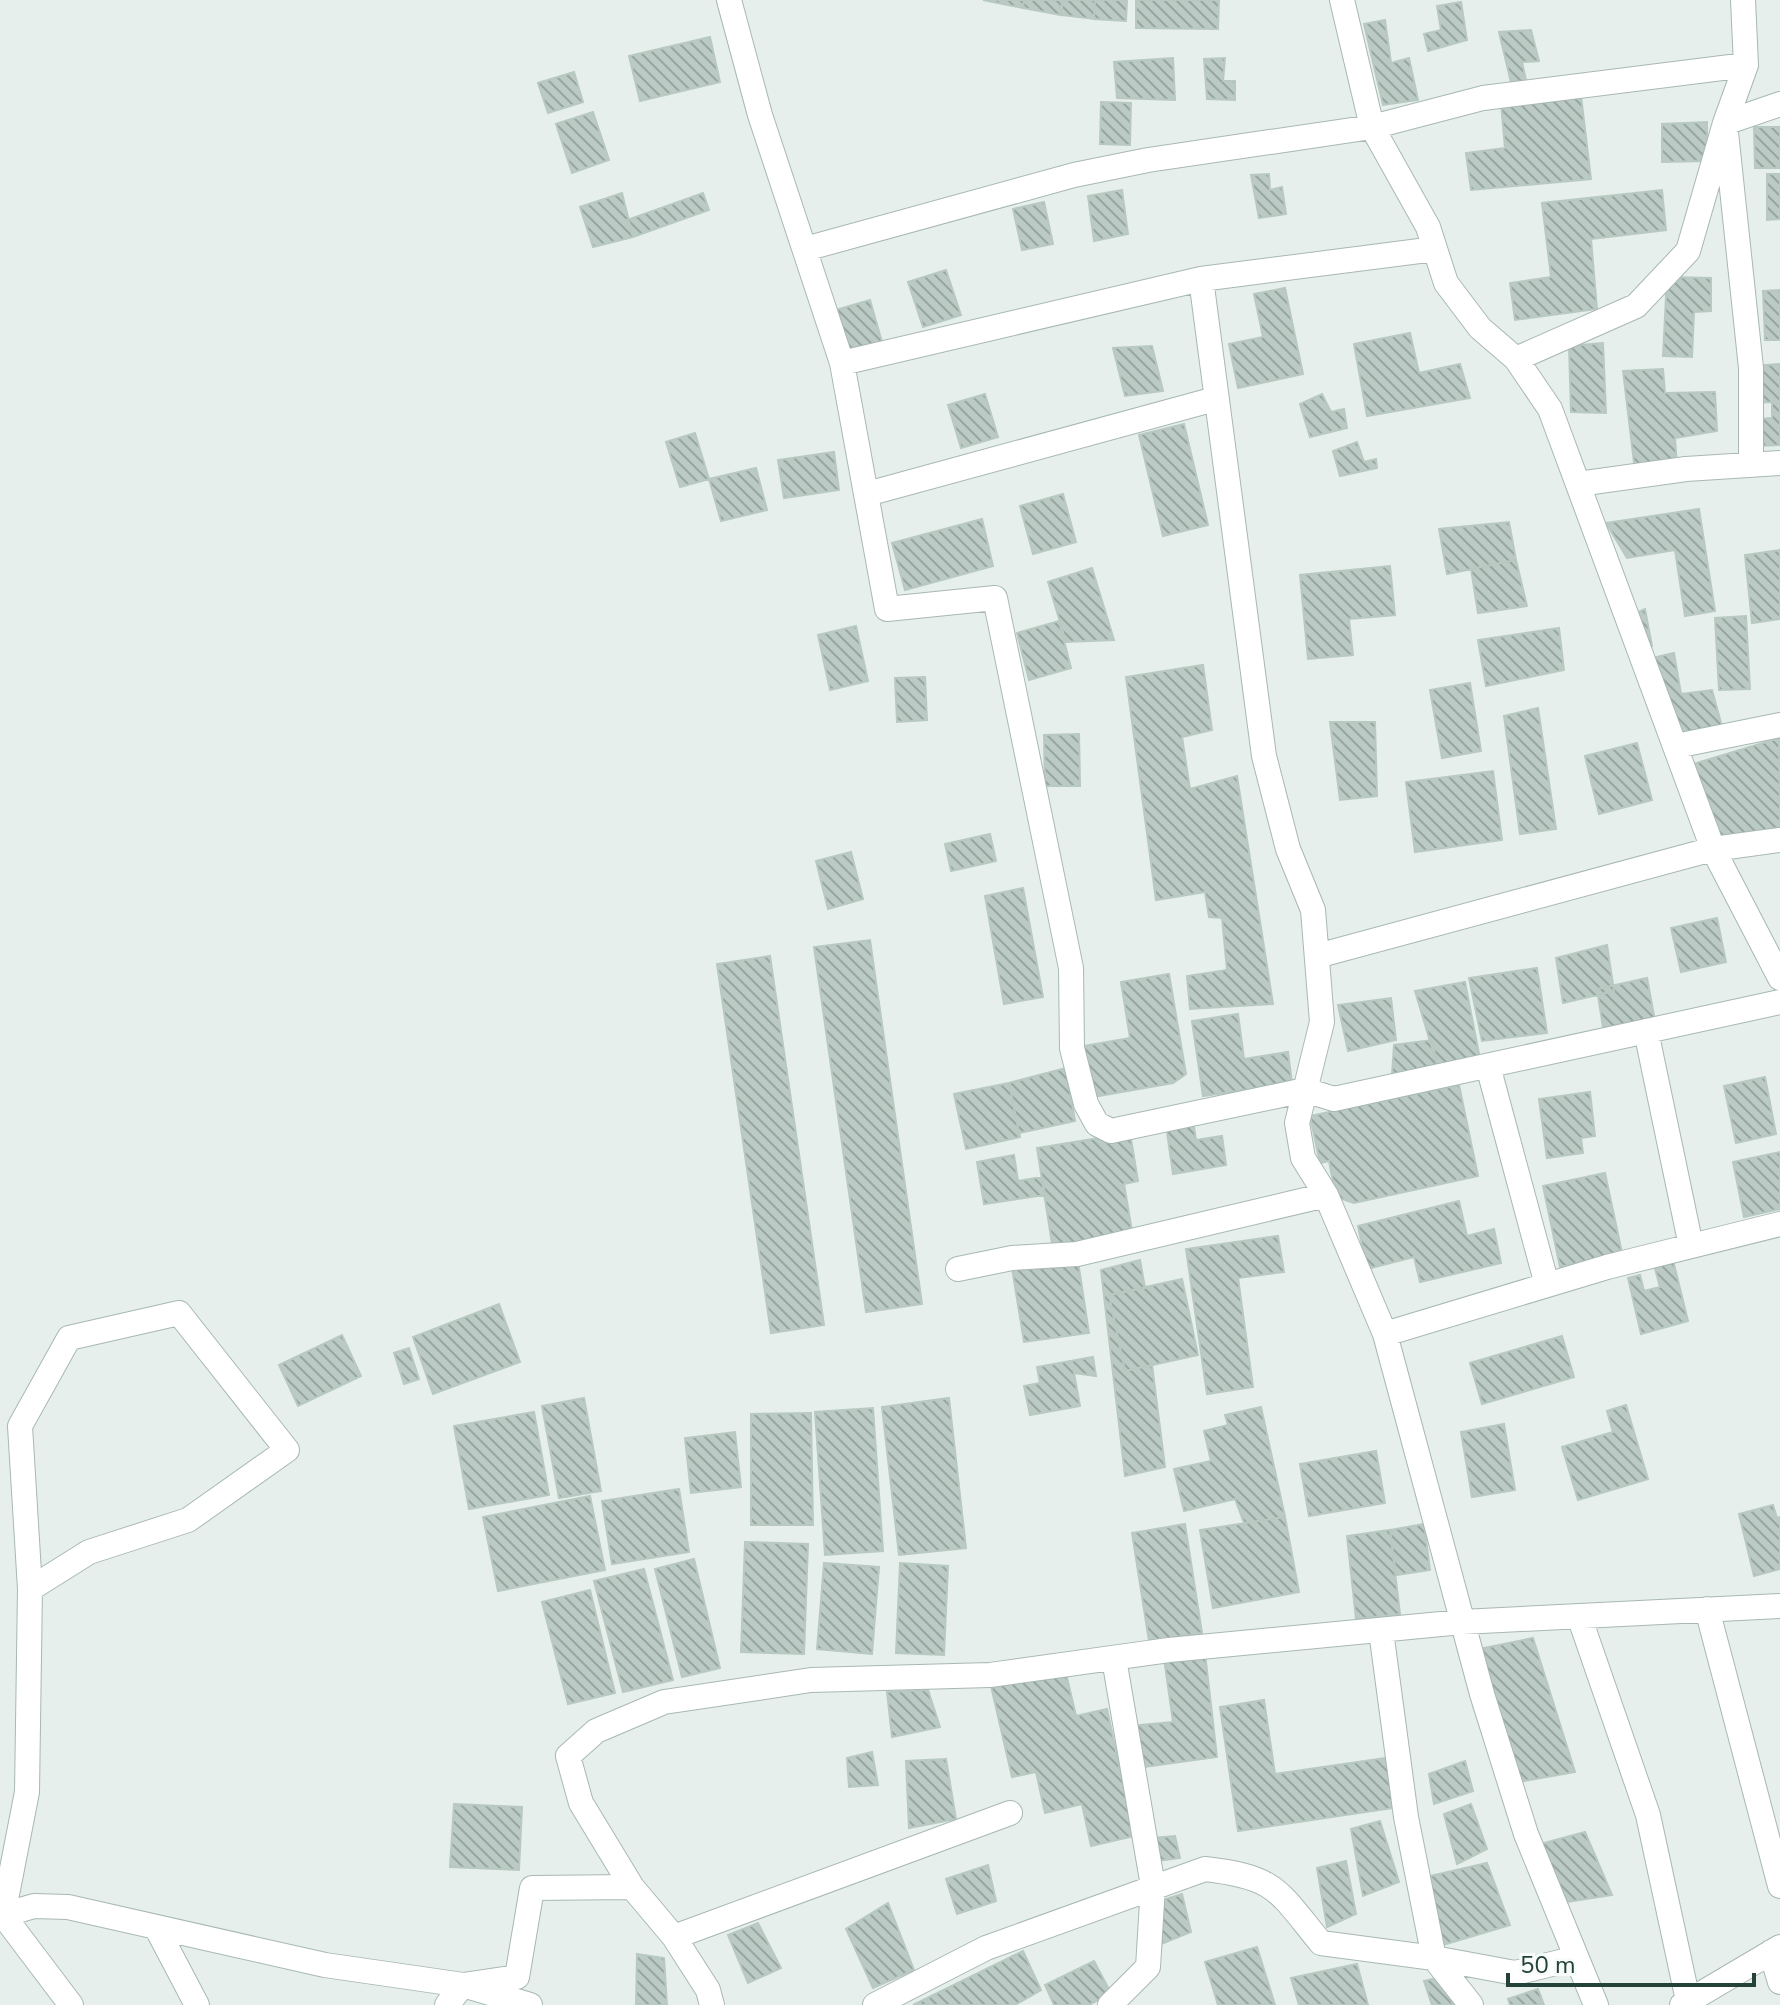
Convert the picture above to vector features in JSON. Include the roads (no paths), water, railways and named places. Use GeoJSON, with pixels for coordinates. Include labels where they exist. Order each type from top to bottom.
{"type":"FeatureCollection","features":[{"type":"Feature","properties":{"kind":"street"},"geometry":{"type":"LineString","coordinates":[[729,0],[760,115],[842,363],[887,609],[995,598],[1071,968],[1072,1048],[1086,1104],[1097,1124],[1111,1131],[1305,1090],[1334,1099],[1780,1002]]}},
{"type":"Feature","properties":{"kind":"street"},"geometry":{"type":"LineString","coordinates":[[1342,0],[1372,127],[1428,227],[1446,283],[1480,328],[1516,359],[1550,409],[1713,849],[1780,978]]}},
{"type":"Feature","properties":{"kind":"street"},"geometry":{"type":"LineString","coordinates":[[1516,359],[1636,306],[1688,251],[1725,123],[1746,65],[1743,0]]}},
{"type":"Feature","properties":{"kind":"street"},"geometry":{"type":"LineString","coordinates":[[805,249],[1074,175],[1184,153],[1372,127],[1483,98],[1746,65]]}},
{"type":"Feature","properties":{"kind":"street"},"geometry":{"type":"LineString","coordinates":[[1725,123],[1780,104]]}},
{"type":"Feature","properties":{"kind":"street"},"geometry":{"type":"LineString","coordinates":[[1725,123],[1751,368],[1751,465]]}},
{"type":"Feature","properties":{"kind":"street"},"geometry":{"type":"LineString","coordinates":[[842,363],[1201,279],[1435,249]]}},
{"type":"Feature","properties":{"kind":"street"},"geometry":{"type":"LineString","coordinates":[[1201,279],[1264,756],[1288,849],[1313,910],[1322,1022],[1297,1123],[1303,1158],[1326,1195],[1385,1334],[1462,1622],[1526,1834],[1596,2005]]}},
{"type":"Feature","properties":{"kind":"street"},"geometry":{"type":"LineString","coordinates":[[867,494],[1215,399]]}},
{"type":"Feature","properties":{"kind":"street"},"geometry":{"type":"LineString","coordinates":[[1578,484],[1780,463]]}},
{"type":"Feature","properties":{"kind":"street"},"geometry":{"type":"LineString","coordinates":[[1676,746],[1780,725]]}},
{"type":"Feature","properties":{"kind":"street"},"geometry":{"type":"LineString","coordinates":[[1317,956],[1713,849],[1780,840]]}},
{"type":"Feature","properties":{"kind":"street"},"geometry":{"type":"LineString","coordinates":[[1646,1031],[1691,1246]]}},
{"type":"Feature","properties":{"kind":"street"},"geometry":{"type":"LineString","coordinates":[[1488,1066],[1547,1285]]}},
{"type":"Feature","properties":{"kind":"street"},"geometry":{"type":"LineString","coordinates":[[958,1269],[1012,1258],[1077,1254],[1326,1195]]}},
{"type":"Feature","properties":{"kind":"street"},"geometry":{"type":"LineString","coordinates":[[1385,1334],[1547,1285],[1780,1224]]}},
{"type":"Feature","properties":{"kind":"street"},"geometry":{"type":"LineString","coordinates":[[30,1589],[89,1552],[188,1520],[287,1450],[179,1313],[69,1338],[20,1426],[30,1589],[27,1792],[2,1913],[71,2005]]}},
{"type":"Feature","properties":{"kind":"street"},"geometry":{"type":"LineString","coordinates":[[712,2005],[708,1990],[674,1937],[632,1887],[581,1803],[568,1756],[596,1731],[664,1702],[811,1680],[990,1675],[1169,1650],[1462,1622],[1780,1606]]}},
{"type":"Feature","properties":{"kind":"street"},"geometry":{"type":"LineString","coordinates":[[1707,1609],[1780,1886]]}},
{"type":"Feature","properties":{"kind":"street"},"geometry":{"type":"LineString","coordinates":[[1579,1616],[1648,1815],[1687,2004],[1775,1950],[1780,1982]]}},
{"type":"Feature","properties":{"kind":"street"},"geometry":{"type":"LineString","coordinates":[[1381,1631],[1406,1817],[1434,1958],[1471,2005]]}},
{"type":"Feature","properties":{"kind":"street"},"geometry":{"type":"LineString","coordinates":[[1110,2005],[1148,1967],[1153,1886],[1114,1659]]}},
{"type":"Feature","properties":{"kind":"street"},"geometry":{"type":"LineString","coordinates":[[674,1937],[1010,1813]]}},
{"type":"Feature","properties":{"kind":"street"},"geometry":{"type":"LineString","coordinates":[[875,2005],[986,1948],[1205,1869],[1242,1873],[1274,1886],[1321,1943],[1434,1958],[1515,1973],[1576,1958]]}},
{"type":"Feature","properties":{"kind":"street"},"geometry":{"type":"LineString","coordinates":[[447,2005],[463,1985],[517,1977],[532,1888],[632,1887]]}},
{"type":"Feature","properties":{"kind":"street"},"geometry":{"type":"LineString","coordinates":[[2,1913],[51,1905],[325,1965],[463,1985],[530,2005]]}},
{"type":"Feature","properties":{"kind":"street"},"geometry":{"type":"LineString","coordinates":[[156,1927],[197,2005]]}}]}
